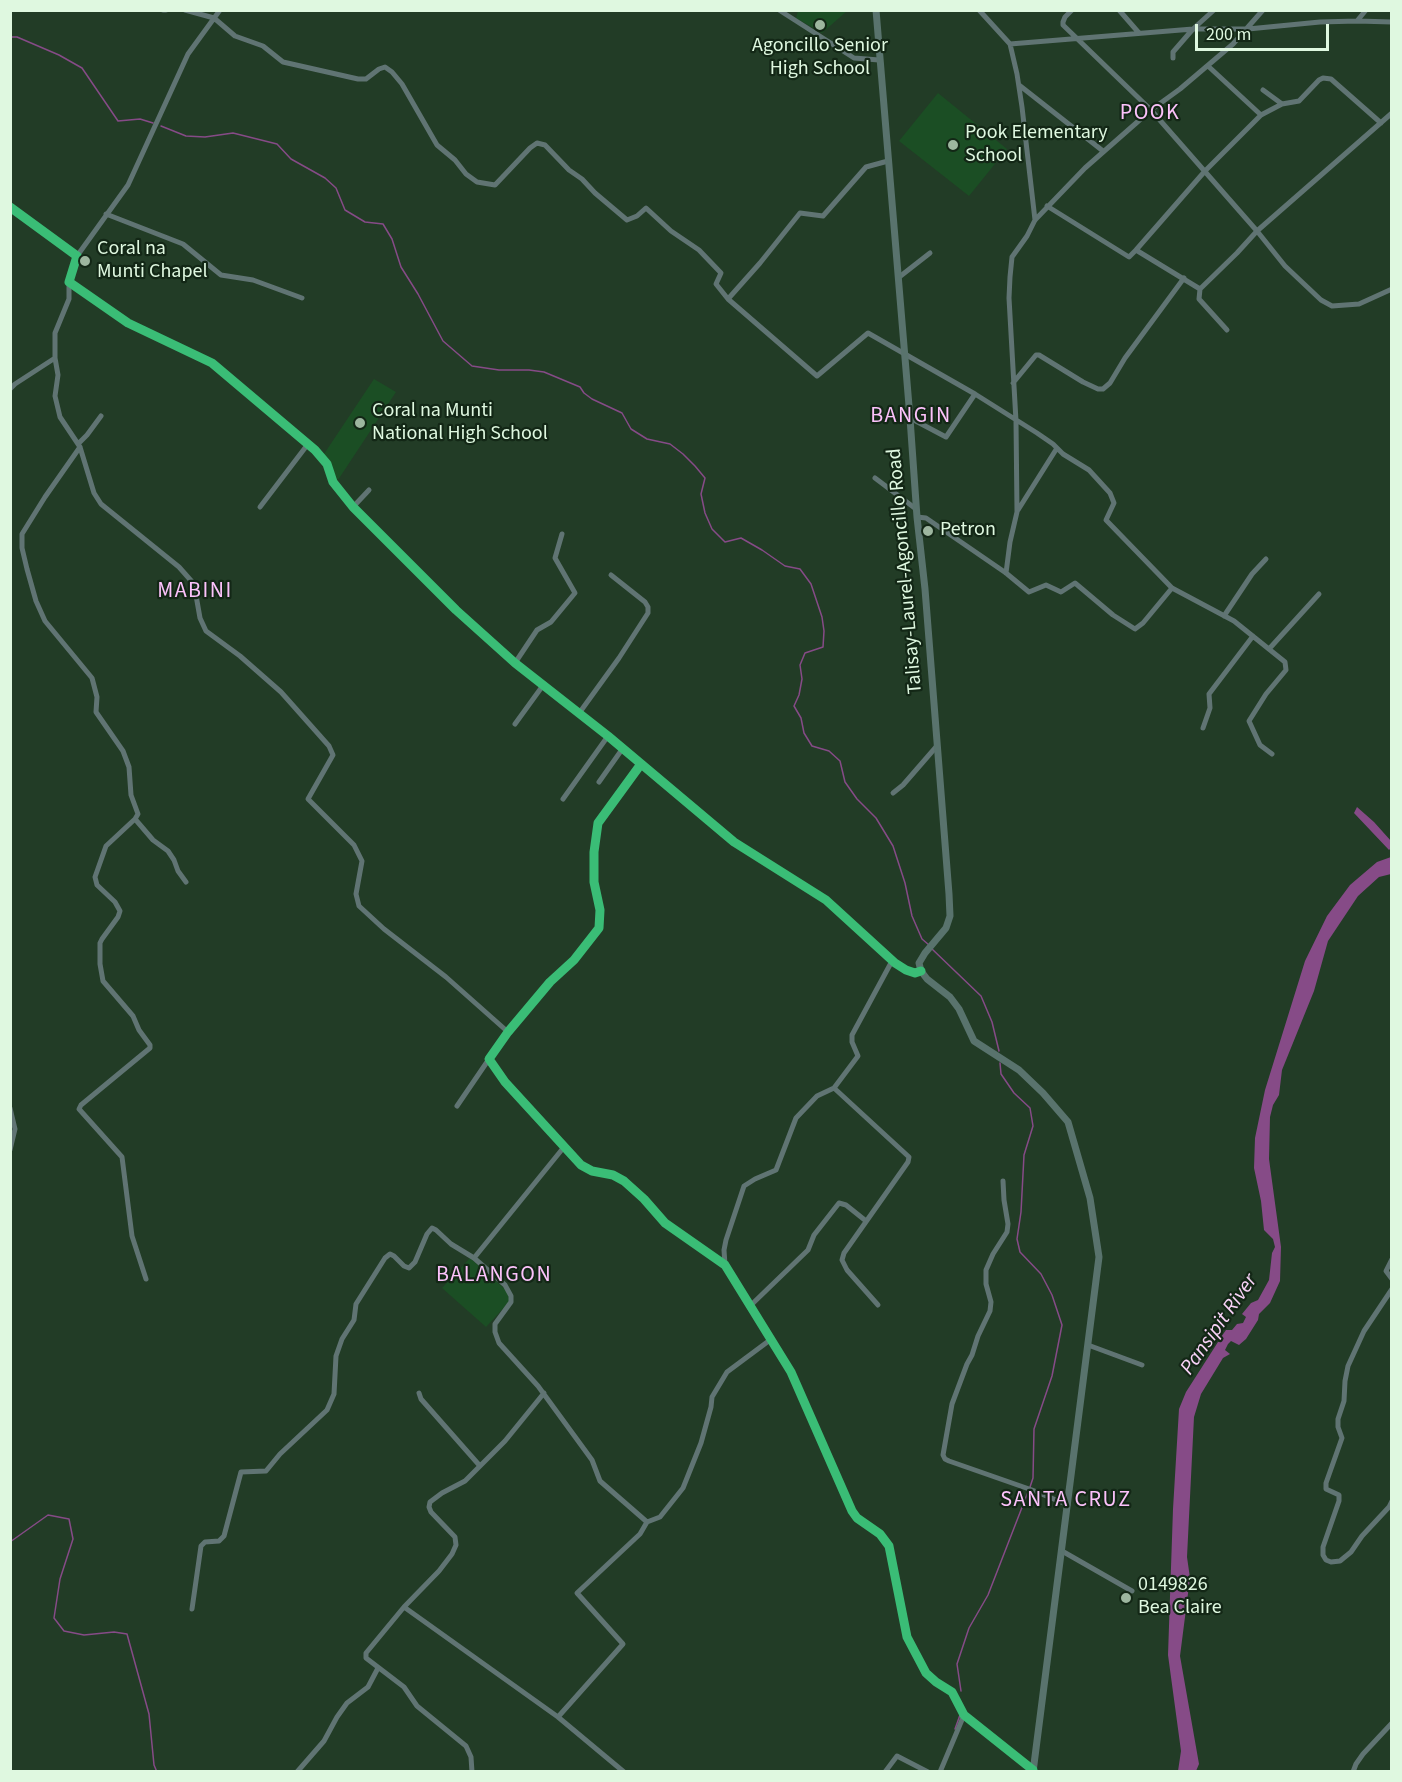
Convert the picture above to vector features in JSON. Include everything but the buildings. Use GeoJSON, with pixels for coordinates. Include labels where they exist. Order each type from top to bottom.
{"type":"FeatureCollection","features":[{"type":"Feature","properties":{"kind":"main road","name":"Talisay-Laurel-Agoncillo Road"},"geometry":{"type":"LineString","coordinates":[[876,10],[916,513],[926,590],[950,916],[946,928],[919,963],[921,971]]}},
{"type":"Feature","properties":{"kind":"main road"},"geometry":{"type":"LineString","coordinates":[[921,971],[927,979],[950,997],[959,1009],[974,1041],[1019,1070],[1068,1122],[1090,1198],[1099,1257],[1033,1771]]}},
{"type":"Feature","properties":{"kind":"street"},"geometry":{"type":"LineString","coordinates":[[185,10],[214,18],[235,36],[263,46],[283,62],[358,79],[366,79],[385,67],[402,84],[437,145],[477,182],[495,185],[530,148],[537,143],[545,145],[569,170],[627,220],[637,216],[646,208],[671,231],[699,250],[721,273],[716,284],[728,299],[817,376],[868,333],[975,394],[1037,433],[1089,470],[1110,494],[1114,503],[1106,520],[1172,588],[1224,616],[1285,662],[1286,670],[1266,694],[1249,721],[1260,746],[1272,754]]}},
{"type":"Feature","properties":{"kind":"street"},"geometry":{"type":"LineString","coordinates":[[220,10],[188,54],[128,185],[78,256],[69,282],[69,299],[55,333],[58,375],[55,396],[60,417],[79,445],[94,493],[101,504],[179,567],[194,584],[200,618],[206,631],[240,656],[281,692],[329,746],[333,755],[308,799],[354,845],[362,861],[356,894],[359,906],[384,929],[446,977],[508,1032]]}},
{"type":"Feature","properties":{"kind":"street"},"geometry":{"type":"LineString","coordinates":[[779,10],[854,58],[879,60]]}},
{"type":"Feature","properties":{"kind":"street"},"geometry":{"type":"LineString","coordinates":[[979,10],[1010,44],[1019,85],[1035,220]]}},
{"type":"Feature","properties":{"kind":"street"},"geometry":{"type":"LineString","coordinates":[[1072,10],[1065,17],[1063,25],[1151,110],[1285,266],[1321,300],[1332,306],[1359,304],[1392,289]]}},
{"type":"Feature","properties":{"kind":"street"},"geometry":{"type":"LineString","coordinates":[[1119,10],[1139,33]]}},
{"type":"Feature","properties":{"kind":"street"},"geometry":{"type":"LineString","coordinates":[[1173,58],[1173,54],[1193,29],[1214,10]]}},
{"type":"Feature","properties":{"kind":"street"},"geometry":{"type":"LineString","coordinates":[[1006,573],[1017,512],[1016,421],[1010,298],[1012,257],[1035,220],[1047,206],[1103,151],[1208,66],[1248,29],[1263,10]]}},
{"type":"Feature","properties":{"kind":"street"},"geometry":{"type":"LineString","coordinates":[[1357,21],[1366,10]]}},
{"type":"Feature","properties":{"kind":"street"},"geometry":{"type":"LineString","coordinates":[[1010,44],[1193,29],[1248,29],[1320,22],[1392,22]]}},
{"type":"Feature","properties":{"kind":"street"},"geometry":{"type":"LineString","coordinates":[[1208,66],[1261,115]]}},
{"type":"Feature","properties":{"kind":"street"},"geometry":{"type":"LineString","coordinates":[[1047,206],[1129,257],[1205,171],[1261,115],[1282,105],[1299,101],[1319,80],[1331,79],[1382,123]]}},
{"type":"Feature","properties":{"kind":"street"},"geometry":{"type":"LineString","coordinates":[[1019,85],[1103,151]]}},
{"type":"Feature","properties":{"kind":"street"},"geometry":{"type":"LineString","coordinates":[[1263,90],[1282,105]]}},
{"type":"Feature","properties":{"kind":"street"},"geometry":{"type":"LineString","coordinates":[[1227,330],[1199,299],[1200,289],[1257,231],[1392,113]]}},
{"type":"Feature","properties":{"kind":"street"},"geometry":{"type":"LineString","coordinates":[[728,299],[800,213],[823,216],[866,167],[888,161]]}},
{"type":"Feature","properties":{"kind":"street"},"geometry":{"type":"LineString","coordinates":[[10,207],[78,256]]}},
{"type":"Feature","properties":{"kind":"street"},"geometry":{"type":"LineString","coordinates":[[106,214],[183,244],[220,274],[253,280],[302,298]]}},
{"type":"Feature","properties":{"kind":"street"},"geometry":{"type":"LineString","coordinates":[[1136,250],[1200,289]]}},
{"type":"Feature","properties":{"kind":"street"},"geometry":{"type":"LineString","coordinates":[[898,278],[930,253]]}},
{"type":"Feature","properties":{"kind":"street"},"geometry":{"type":"LineString","coordinates":[[1013,383],[1039,355],[1083,382],[1103,389],[1185,278]]}},
{"type":"Feature","properties":{"kind":"street"},"geometry":{"type":"LineString","coordinates":[[69,282],[128,323],[212,363],[308,444],[327,464],[333,482],[353,507],[456,610],[515,663],[580,712],[734,842],[826,900],[892,961],[906,970],[915,973],[921,971]]}},
{"type":"Feature","properties":{"kind":"street"},"geometry":{"type":"LineString","coordinates":[[10,388],[55,358]]}},
{"type":"Feature","properties":{"kind":"street"},"geometry":{"type":"LineString","coordinates":[[910,418],[946,437],[975,394]]}},
{"type":"Feature","properties":{"kind":"street"},"geometry":{"type":"LineString","coordinates":[[101,416],[79,445],[22,534],[22,548],[41,614],[93,678],[97,697],[96,712],[123,751],[129,767],[131,795],[137,813],[135,819],[106,846],[95,877],[97,885],[115,902],[120,912],[100,943],[100,964],[103,981],[134,1016],[139,1030],[151,1047],[79,1109],[122,1157],[132,1236],[146,1279]]}},
{"type":"Feature","properties":{"kind":"street"},"geometry":{"type":"LineString","coordinates":[[260,507],[308,444]]}},
{"type":"Feature","properties":{"kind":"street"},"geometry":{"type":"LineString","coordinates":[[1017,512],[1057,448]]}},
{"type":"Feature","properties":{"kind":"street"},"geometry":{"type":"LineString","coordinates":[[875,477],[916,513],[1006,573],[1029,592],[1046,585],[1061,592],[1075,583],[1135,629],[1143,623],[1172,588]]}},
{"type":"Feature","properties":{"kind":"street"},"geometry":{"type":"LineString","coordinates":[[353,507],[369,490]]}},
{"type":"Feature","properties":{"kind":"street"},"geometry":{"type":"LineString","coordinates":[[515,663],[537,630],[551,622],[575,593],[555,558],[562,534]]}},
{"type":"Feature","properties":{"kind":"street"},"geometry":{"type":"LineString","coordinates":[[1224,616],[1252,574],[1266,559]]}},
{"type":"Feature","properties":{"kind":"street"},"geometry":{"type":"LineString","coordinates":[[580,712],[648,613],[645,602],[612,575]]}},
{"type":"Feature","properties":{"kind":"street"},"geometry":{"type":"LineString","coordinates":[[1269,649],[1319,594]]}},
{"type":"Feature","properties":{"kind":"street"},"geometry":{"type":"LineString","coordinates":[[1203,728],[1210,708],[1209,694],[1253,636]]}},
{"type":"Feature","properties":{"kind":"street"},"geometry":{"type":"LineString","coordinates":[[515,724],[544,684]]}},
{"type":"Feature","properties":{"kind":"street"},"geometry":{"type":"LineString","coordinates":[[563,799],[608,736]]}},
{"type":"Feature","properties":{"kind":"street"},"geometry":{"type":"LineString","coordinates":[[893,793],[903,785],[936,747]]}},
{"type":"Feature","properties":{"kind":"street"},"geometry":{"type":"LineString","coordinates":[[599,782],[623,748]]}},
{"type":"Feature","properties":{"kind":"street"},"geometry":{"type":"LineString","coordinates":[[457,1106],[508,1032],[550,982],[574,960],[599,928],[600,910],[594,882],[594,852],[598,823],[641,764]]}},
{"type":"Feature","properties":{"kind":"street"},"geometry":{"type":"LineString","coordinates":[[135,819],[153,840],[168,851],[186,882]]}},
{"type":"Feature","properties":{"kind":"street"},"geometry":{"type":"LineString","coordinates":[[725,1265],[726,1240],[744,1186],[776,1170],[796,1118],[817,1096],[834,1088],[858,1056],[852,1042],[852,1035],[892,961]]}},
{"type":"Feature","properties":{"kind":"street"},"geometry":{"type":"LineString","coordinates":[[489,1059],[505,1082],[581,1165],[624,1181],[665,1223],[725,1265],[791,1372],[852,1510],[857,1518],[880,1534],[889,1546],[907,1637],[926,1673],[952,1692],[964,1715],[1033,1771]]}},
{"type":"Feature","properties":{"kind":"street"},"geometry":{"type":"LineString","coordinates":[[834,1088],[909,1157],[908,1162],[844,1253],[842,1260],[847,1270],[878,1305]]}},
{"type":"Feature","properties":{"kind":"street"},"geometry":{"type":"LineString","coordinates":[[10,1108],[15,1129],[10,1150]]}},
{"type":"Feature","properties":{"kind":"street"},"geometry":{"type":"LineString","coordinates":[[474,1258],[564,1147]]}},
{"type":"Feature","properties":{"kind":"street"},"geometry":{"type":"LineString","coordinates":[[1003,1181],[1008,1224],[1007,1232],[986,1270],[986,1284],[991,1302],[990,1311],[952,1404],[943,1455],[949,1461],[1068,1505]]}},
{"type":"Feature","properties":{"kind":"street"},"geometry":{"type":"LineString","coordinates":[[749,1307],[808,1250],[814,1235],[839,1203],[846,1205],[866,1221]]}},
{"type":"Feature","properties":{"kind":"street"},"geometry":{"type":"LineString","coordinates":[[192,1609],[201,1546],[205,1542],[219,1541],[224,1536],[241,1472],[266,1471],[280,1454],[327,1410],[334,1394],[336,1356],[342,1339],[354,1320],[356,1304],[385,1258],[390,1254],[409,1268],[415,1262],[432,1228],[474,1258],[505,1285],[511,1296],[510,1305],[495,1324],[499,1343],[544,1393],[592,1460],[600,1480],[647,1522]]}},
{"type":"Feature","properties":{"kind":"street"},"geometry":{"type":"LineString","coordinates":[[1392,1259],[1386,1271],[1392,1280]]}},
{"type":"Feature","properties":{"kind":"street"},"geometry":{"type":"LineString","coordinates":[[1392,1289],[1364,1331],[1348,1366],[1344,1401],[1338,1419],[1342,1438],[1326,1483],[1326,1489],[1339,1495],[1340,1501],[1323,1547],[1326,1560],[1340,1561],[1351,1552],[1362,1536],[1389,1507],[1392,1500]]}},
{"type":"Feature","properties":{"kind":"street"},"geometry":{"type":"LineString","coordinates":[[558,1717],[623,1644],[577,1593],[640,1534],[647,1522],[660,1517],[683,1488],[701,1443],[712,1397],[727,1372],[770,1340]]}},
{"type":"Feature","properties":{"kind":"street"},"geometry":{"type":"LineString","coordinates":[[1088,1345],[1142,1365]]}},
{"type":"Feature","properties":{"kind":"street"},"geometry":{"type":"LineString","coordinates":[[419,1393],[421,1400],[480,1466]]}},
{"type":"Feature","properties":{"kind":"street"},"geometry":{"type":"LineString","coordinates":[[472,1772],[471,1757],[466,1746],[417,1706],[404,1687],[367,1659],[366,1654],[404,1606],[439,1571],[456,1545],[455,1537],[431,1512],[430,1502],[465,1481],[505,1441],[544,1393]]}},
{"type":"Feature","properties":{"kind":"street"},"geometry":{"type":"LineString","coordinates":[[1062,1551],[1132,1591]]}},
{"type":"Feature","properties":{"kind":"street"},"geometry":{"type":"LineString","coordinates":[[404,1606],[558,1717],[624,1772]]}},
{"type":"Feature","properties":{"kind":"street"},"geometry":{"type":"LineString","coordinates":[[297,1772],[324,1741],[347,1703],[368,1687],[378,1668]]}},
{"type":"Feature","properties":{"kind":"street"},"geometry":{"type":"LineString","coordinates":[[940,1772],[964,1715]]}},
{"type":"Feature","properties":{"kind":"street"},"geometry":{"type":"LineString","coordinates":[[1353,1772],[1363,1754],[1392,1722]]}},
{"type":"Feature","properties":{"kind":"street"},"geometry":{"type":"LineString","coordinates":[[885,1772],[897,1756],[928,1772]]}},
{"type":"Feature","properties":{"kind":"shaded area","name":"Agoncillo Senior High School"},"geometry":{"type":"Polygon","coordinates":[[[798,10],[847,11],[822,33],[796,18],[798,10]]]}},
{"type":"Feature","properties":{"kind":"shaded area","name":"Pook Elementary School"},"geometry":{"type":"Polygon","coordinates":[[[938,93],[1007,149],[969,196],[899,141],[938,93]]]}},
{"type":"Feature","properties":{"kind":"shaded area","name":"Coral na Munti National High School"},"geometry":{"type":"Polygon","coordinates":[[[374,379],[396,392],[338,480],[324,454],[374,379]]]}},
{"type":"Feature","properties":{"kind":"shaded area"},"geometry":{"type":"Polygon","coordinates":[[[1357,807],[1391,841],[1389,850],[1354,813],[1357,807]]]}},
{"type":"Feature","properties":{"kind":"shaded area"},"geometry":{"type":"Polygon","coordinates":[[[1391,857],[1391,874],[1379,877],[1358,896],[1328,941],[1314,991],[1282,1070],[1279,1095],[1270,1117],[1269,1159],[1281,1247],[1280,1281],[1270,1303],[1259,1314],[1258,1320],[1246,1339],[1239,1345],[1231,1341],[1228,1344],[1225,1350],[1230,1354],[1223,1358],[1201,1394],[1194,1417],[1187,1557],[1190,1578],[1180,1656],[1199,1764],[1196,1771],[1178,1771],[1181,1751],[1168,1655],[1179,1409],[1186,1392],[1218,1342],[1221,1342],[1219,1340],[1226,1330],[1232,1330],[1237,1324],[1243,1323],[1246,1317],[1242,1314],[1251,1303],[1258,1300],[1269,1280],[1272,1253],[1275,1247],[1273,1239],[1264,1230],[1254,1168],[1255,1138],[1265,1090],[1305,961],[1327,916],[1350,885],[1377,862],[1391,857]]]}},
{"type":"Feature","properties":{"kind":"shaded area"},"geometry":{"type":"Polygon","coordinates":[[[470,1258],[507,1291],[510,1301],[486,1327],[442,1288],[470,1258]]]}},
{"type":"Feature","properties":{"kind":"waterway"},"geometry":{"type":"LineString","coordinates":[[10,37],[17,37],[59,55],[82,68],[118,121],[140,119],[153,123]]}},
{"type":"Feature","properties":{"kind":"waterway"},"geometry":{"type":"LineString","coordinates":[[161,126],[186,136],[205,137],[233,133],[277,144],[291,159],[325,178],[336,188],[345,210],[365,222],[383,224],[392,239],[401,267],[443,341],[472,366],[544,372],[580,387],[592,399],[622,413],[631,429],[647,439],[670,444],[695,466],[705,478],[701,494],[705,513],[712,529],[725,542],[741,538],[785,566],[800,569],[811,584],[822,617],[824,631],[823,647],[805,653],[800,665],[802,679],[794,706],[801,718],[804,733],[812,746],[829,751],[840,761],[845,782],[857,799],[876,818],[893,846],[905,883],[912,916],[922,939],[929,945]]}},
{"type":"Feature","properties":{"kind":"waterway"},"geometry":{"type":"LineString","coordinates":[[932,949],[981,996],[992,1022],[999,1051]]}},
{"type":"Feature","properties":{"kind":"waterway"},"geometry":{"type":"LineString","coordinates":[[1000,1063],[1001,1074],[1014,1093],[1030,1108],[1033,1126],[1024,1155],[1017,1239],[1020,1252],[1041,1274],[1052,1295],[1062,1325],[1052,1376],[1034,1429],[1033,1478],[1030,1487]]}},
{"type":"Feature","properties":{"kind":"waterway"},"geometry":{"type":"LineString","coordinates":[[961,1691],[957,1664],[969,1628],[988,1595],[1028,1492]]}},
{"type":"Feature","properties":{"kind":"waterway"},"geometry":{"type":"LineString","coordinates":[[10,1542],[48,1515],[69,1519],[73,1539],[60,1579],[54,1618],[64,1631],[84,1635],[114,1632],[127,1634],[149,1714],[154,1765],[157,1772]]}},
{"type":"Feature","properties":{"kind":"waterway"},"geometry":{"type":"LineString","coordinates":[[955,1729],[960,1715]]}},
{"type":"Feature","properties":{"kind":"cycle path"},"geometry":{"type":"LineString","coordinates":[[10,207],[77,256],[69,282],[128,323],[212,363],[315,450],[327,464],[333,482],[353,507],[456,610],[515,663],[608,736],[734,842],[826,900],[895,963],[915,973],[921,971]]}},
{"type":"Feature","properties":{"kind":"cycle path"},"geometry":{"type":"LineString","coordinates":[[641,764],[598,823],[594,852],[594,882],[600,910],[599,928],[574,960],[550,982],[508,1032],[489,1059],[505,1082],[581,1165],[624,1181],[665,1223],[725,1265],[791,1372],[852,1511],[857,1518],[880,1534],[889,1546],[907,1637],[926,1673],[952,1692],[964,1715],[1033,1770]]}},
{"type":"Feature","properties":{"kind":"place","name":"Agoncillo Senior High School"},"geometry":{"type":"Point","coordinates":[820,25]}},
{"type":"Feature","properties":{"kind":"place","name":"Pook Elementary School"},"geometry":{"type":"Point","coordinates":[953,145]}},
{"type":"Feature","properties":{"kind":"place","name":"Coral na Munti Chapel"},"geometry":{"type":"Point","coordinates":[85,261]}},
{"type":"Feature","properties":{"kind":"place","name":"Coral na Munti National High School"},"geometry":{"type":"Point","coordinates":[360,423]}},
{"type":"Feature","properties":{"kind":"place","name":"Petron"},"geometry":{"type":"Point","coordinates":[928,531]}},
{"type":"Feature","properties":{"kind":"place","name":"0149826 Bea Claire"},"geometry":{"type":"Point","coordinates":[1126,1598]}},
{"type":"Feature","properties":{"kind":"district","name":"POOK"},"geometry":{"type":"Point","coordinates":[1150,114]}},
{"type":"Feature","properties":{"kind":"district","name":"BANGIN"},"geometry":{"type":"Point","coordinates":[911,417]}},
{"type":"Feature","properties":{"kind":"district","name":"MABINI"},"geometry":{"type":"Point","coordinates":[195,592]}},
{"type":"Feature","properties":{"kind":"district","name":"BALANGON"},"geometry":{"type":"Point","coordinates":[494,1276]}},
{"type":"Feature","properties":{"kind":"district","name":"SANTA CRUZ"},"geometry":{"type":"Point","coordinates":[1066,1501]}},
{"type":"Feature","properties":{"kind":"water label","name":"Pansipit River"},"geometry":{"type":"Point","coordinates":[1220,1325]}}]}
